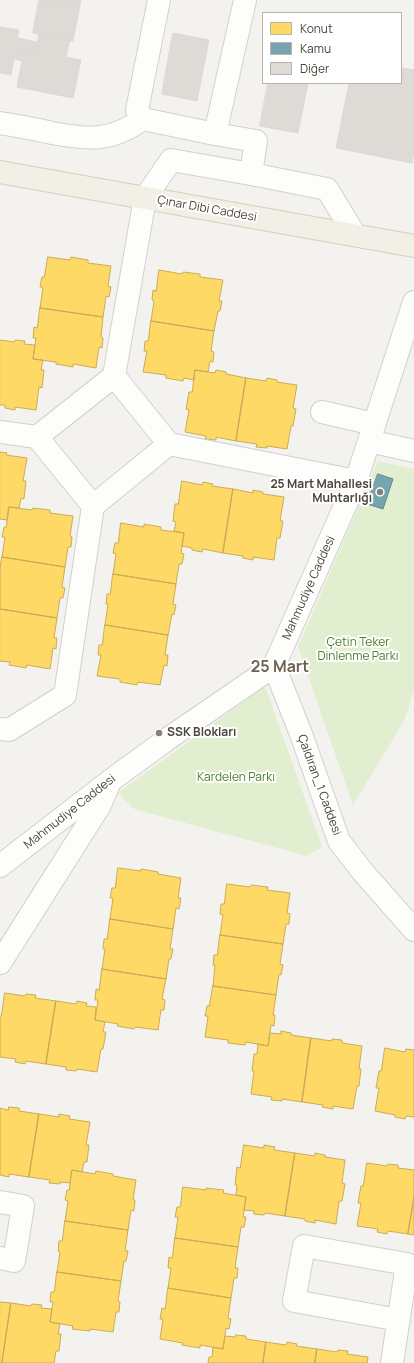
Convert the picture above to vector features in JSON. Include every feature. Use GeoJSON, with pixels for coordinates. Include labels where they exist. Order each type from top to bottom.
{"type":"FeatureCollection","features":[{"type":"Feature","properties":{"kind":"main road","name":"Çınar Dibi Caddesi"},"geometry":{"type":"LineString","coordinates":[[0,172],[414,246]]}},
{"type":"Feature","properties":{"kind":"street"},"geometry":{"type":"LineString","coordinates":[[159,0],[137,110],[143,119],[256,141],[251,174]]}},
{"type":"Feature","properties":{"kind":"street"},"geometry":{"type":"LineString","coordinates":[[215,134],[245,0]]}},
{"type":"Feature","properties":{"kind":"street"},"geometry":{"type":"LineString","coordinates":[[0,123],[88,139],[101,138],[119,133],[134,126],[143,119]]}},
{"type":"Feature","properties":{"kind":"street"},"geometry":{"type":"LineString","coordinates":[[37,437],[114,376],[145,198],[171,160],[327,189],[355,235]]}},
{"type":"Feature","properties":{"kind":"street","name":"Mahmudiye Caddesi"},"geometry":{"type":"LineString","coordinates":[[0,866],[166,740],[274,666],[356,481],[414,302]]}},
{"type":"Feature","properties":{"kind":"street"},"geometry":{"type":"LineString","coordinates":[[114,376],[170,444],[356,481]]}},
{"type":"Feature","properties":{"kind":"street"},"geometry":{"type":"LineString","coordinates":[[322,412],[414,451]]}},
{"type":"Feature","properties":{"kind":"street"},"geometry":{"type":"LineString","coordinates":[[0,432],[37,437],[93,506]]}},
{"type":"Feature","properties":{"kind":"street"},"geometry":{"type":"LineString","coordinates":[[0,729],[9,730],[66,695],[93,506],[170,444]]}},
{"type":"Feature","properties":{"kind":"street","name":"Çaldıran_1 Caddesi"},"geometry":{"type":"LineString","coordinates":[[274,666],[301,734],[339,841],[362,871],[414,930]]}},
{"type":"Feature","properties":{"kind":"street"},"geometry":{"type":"LineString","coordinates":[[0,963],[100,805],[110,781]]}},
{"type":"Feature","properties":{"kind":"street"},"geometry":{"type":"LineString","coordinates":[[0,1202],[23,1206],[14,1261],[0,1258]]}},
{"type":"Feature","properties":{"kind":"street"},"geometry":{"type":"LineString","coordinates":[[392,1363],[399,1320],[408,1264],[304,1246],[294,1301],[399,1320]]}},
{"type":"Feature","properties":{"kind":"green space","name":"Çetin Teker Dinlenme Parkı"},"geometry":{"type":"Polygon","coordinates":[[[378,461],[414,469],[414,690],[404,721],[353,805],[298,647],[378,461]]]}},
{"type":"Feature","properties":{"kind":"green space","name":"Kardelen Parkı"},"geometry":{"type":"Polygon","coordinates":[[[265,686],[322,847],[307,856],[134,809],[118,793],[265,686]]]}},
{"type":"Feature","properties":{"kind":"building: Konut"},"geometry":{"type":"Polygon","coordinates":[[[48,257],[70,260],[71,257],[88,260],[88,263],[111,266],[108,286],[111,287],[109,297],[106,296],[103,317],[40,308],[43,287],[40,287],[42,277],[44,277],[48,257]]]}},
{"type":"Feature","properties":{"kind":"building: Konut"},"geometry":{"type":"Polygon","coordinates":[[[159,270],[182,274],[183,272],[200,274],[200,277],[223,280],[219,301],[222,301],[220,311],[218,311],[214,331],[151,321],[154,301],[152,300],[153,290],[156,291],[159,270]]]}},
{"type":"Feature","properties":{"kind":"building: Konut"},"geometry":{"type":"Polygon","coordinates":[[[40,308],[103,317],[101,337],[103,338],[102,348],[99,347],[96,368],[73,364],[73,367],[56,364],[56,362],[33,359],[36,338],[33,338],[34,327],[37,328],[40,308]]]}},
{"type":"Feature","properties":{"kind":"building: Konut"},"geometry":{"type":"Polygon","coordinates":[[[151,321],[214,331],[211,351],[214,352],[213,362],[210,361],[208,372],[195,370],[194,380],[184,378],[183,381],[166,378],[166,375],[143,372],[147,351],[144,351],[145,341],[148,341],[151,321]]]}},
{"type":"Feature","properties":{"kind":"building: Konut"},"geometry":{"type":"Polygon","coordinates":[[[0,340],[14,342],[15,340],[25,341],[24,344],[35,345],[33,359],[43,360],[41,370],[44,370],[42,388],[39,387],[36,410],[15,407],[15,410],[5,408],[5,405],[0,405],[0,340]]]}},
{"type":"Feature","properties":{"kind":"building: Konut"},"geometry":{"type":"Polygon","coordinates":[[[195,370],[215,373],[216,370],[226,372],[226,374],[246,378],[236,441],[216,437],[216,440],[205,439],[206,436],[185,432],[189,410],[186,409],[189,392],[192,392],[195,370]]]}},
{"type":"Feature","properties":{"kind":"building: Konut"},"geometry":{"type":"Polygon","coordinates":[[[246,378],[266,381],[267,378],[277,380],[277,382],[297,385],[293,408],[296,409],[287,449],[267,446],[267,448],[256,447],[257,444],[236,441],[246,378]]]}},
{"type":"Feature","properties":{"kind":"building: Konut"},"geometry":{"type":"Polygon","coordinates":[[[0,452],[7,453],[6,455],[27,458],[23,481],[26,481],[24,499],[21,498],[19,508],[9,507],[7,520],[0,519],[0,452]]]}},
{"type":"Feature","properties":{"kind":"building: Konut"},"geometry":{"type":"Polygon","coordinates":[[[182,481],[202,485],[203,482],[213,484],[212,486],[233,489],[223,553],[203,549],[202,552],[182,546],[184,533],[174,531],[176,522],[173,521],[175,504],[178,504],[182,481]]]}},
{"type":"Feature","properties":{"kind":"building: Konut"},"geometry":{"type":"Polygon","coordinates":[[[233,489],[253,493],[253,490],[263,492],[263,494],[284,497],[280,521],[283,521],[280,538],[277,538],[274,560],[253,557],[253,560],[243,558],[243,556],[223,553],[233,489]]]}},
{"type":"Feature","properties":{"kind":"building: Konut"},"geometry":{"type":"Polygon","coordinates":[[[9,507],[32,510],[33,508],[50,510],[50,513],[73,516],[70,536],[72,537],[71,547],[68,547],[65,567],[2,557],[5,537],[2,537],[4,527],[6,527],[9,507]]]}},
{"type":"Feature","properties":{"kind":"building: Konut"},"geometry":{"type":"Polygon","coordinates":[[[121,523],[144,527],[144,524],[161,527],[161,530],[184,533],[181,553],[184,554],[182,564],[179,564],[176,584],[113,574],[116,554],[113,553],[115,543],[118,543],[121,523]]]}},
{"type":"Feature","properties":{"kind":"building: Konut"},"geometry":{"type":"Polygon","coordinates":[[[2,557],[65,567],[62,587],[65,588],[63,598],[60,598],[57,618],[0,609],[0,569],[2,557]]]}},
{"type":"Feature","properties":{"kind":"building: Konut"},"geometry":{"type":"Polygon","coordinates":[[[113,574],[176,584],[173,604],[176,605],[174,615],[172,614],[168,635],[105,625],[108,604],[106,604],[107,594],[110,594],[113,574]]]}},
{"type":"Feature","properties":{"kind":"building: Konut"},"geometry":{"type":"Polygon","coordinates":[[[0,609],[57,618],[54,638],[57,638],[56,649],[53,648],[50,669],[27,665],[26,668],[9,665],[10,662],[0,661],[0,609]]]}},
{"type":"Feature","properties":{"kind":"building: Konut"},"geometry":{"type":"Polygon","coordinates":[[[105,625],[168,635],[165,655],[168,655],[167,666],[164,665],[160,685],[138,682],[137,685],[120,682],[120,679],[97,676],[101,655],[98,655],[99,645],[102,645],[105,625]]]}},
{"type":"Feature","properties":{"kind":"building: Konut"},"geometry":{"type":"Polygon","coordinates":[[[118,868],[141,871],[141,869],[181,878],[178,898],[181,898],[179,909],[176,908],[173,929],[110,919],[113,898],[110,898],[112,888],[115,888],[118,868]]]}},
{"type":"Feature","properties":{"kind":"building: Konut"},"geometry":{"type":"Polygon","coordinates":[[[227,884],[250,887],[251,885],[268,887],[267,890],[290,893],[287,913],[290,914],[289,924],[286,924],[283,944],[220,935],[223,915],[220,914],[221,904],[224,904],[227,884]]]}},
{"type":"Feature","properties":{"kind":"building: Konut"},"geometry":{"type":"Polygon","coordinates":[[[110,919],[173,929],[170,949],[173,949],[171,959],[169,959],[166,979],[102,969],[105,949],[103,949],[104,939],[107,939],[110,919]]]}},
{"type":"Feature","properties":{"kind":"building: Konut"},"geometry":{"type":"Polygon","coordinates":[[[220,935],[283,944],[280,964],[283,965],[281,975],[279,974],[276,995],[213,986],[215,965],[213,965],[214,955],[217,955],[220,935]]]}},
{"type":"Feature","properties":{"kind":"building: Konut"},"geometry":{"type":"Polygon","coordinates":[[[102,969],[166,979],[162,999],[165,1000],[164,1010],[161,1010],[158,1030],[135,1027],[134,1029],[117,1026],[118,1024],[95,1020],[98,1000],[95,1000],[96,989],[99,990],[102,969]]]}},
{"type":"Feature","properties":{"kind":"building: Konut"},"geometry":{"type":"Polygon","coordinates":[[[213,986],[276,995],[273,1015],[275,1015],[274,1026],[271,1025],[268,1046],[246,1042],[245,1045],[228,1043],[228,1040],[205,1037],[208,1016],[205,1016],[207,1006],[209,1006],[213,986]]]}},
{"type":"Feature","properties":{"kind":"building: Konut"},"geometry":{"type":"Polygon","coordinates":[[[5,993],[25,996],[26,994],[36,995],[35,998],[56,1001],[46,1064],[26,1061],[25,1064],[15,1062],[16,1059],[0,1057],[0,1016],[5,993]]]}},
{"type":"Feature","properties":{"kind":"building: Konut"},"geometry":{"type":"Polygon","coordinates":[[[56,1001],[76,1004],[77,1001],[87,1003],[86,1006],[96,1007],[95,1020],[105,1022],[103,1032],[106,1032],[97,1072],[77,1069],[76,1071],[66,1070],[66,1067],[46,1064],[56,1001]]]}},
{"type":"Feature","properties":{"kind":"building: Konut"},"geometry":{"type":"Polygon","coordinates":[[[281,1031],[291,1033],[291,1035],[311,1038],[302,1102],[282,1099],[282,1101],[271,1100],[272,1097],[251,1094],[254,1071],[252,1071],[254,1054],[257,1054],[258,1044],[268,1046],[270,1033],[281,1034],[281,1031]]]}},
{"type":"Feature","properties":{"kind":"building: Konut"},"geometry":{"type":"Polygon","coordinates":[[[311,1038],[332,1041],[332,1039],[342,1040],[342,1043],[362,1046],[359,1069],[361,1069],[359,1086],[357,1086],[353,1109],[333,1106],[333,1109],[322,1107],[323,1105],[302,1102],[311,1038]]]}},
{"type":"Feature","properties":{"kind":"building: Konut"},"geometry":{"type":"Polygon","coordinates":[[[385,1048],[405,1052],[406,1049],[414,1050],[414,1117],[406,1116],[405,1119],[395,1117],[395,1115],[375,1111],[379,1088],[376,1088],[385,1048]]]}},
{"type":"Feature","properties":{"kind":"building: Konut"},"geometry":{"type":"Polygon","coordinates":[[[9,1107],[19,1108],[19,1111],[39,1114],[29,1177],[9,1174],[9,1177],[0,1175],[0,1108],[8,1110],[9,1107]]]}},
{"type":"Feature","properties":{"kind":"building: Konut"},"geometry":{"type":"Polygon","coordinates":[[[39,1114],[59,1117],[59,1114],[70,1116],[69,1119],[90,1122],[86,1145],[89,1145],[87,1162],[84,1162],[82,1172],[72,1170],[70,1183],[49,1183],[50,1180],[29,1177],[39,1114]]]}},
{"type":"Feature","properties":{"kind":"building: Konut"},"geometry":{"type":"Polygon","coordinates":[[[244,1145],[264,1148],[264,1145],[275,1147],[274,1150],[295,1153],[285,1216],[265,1213],[264,1215],[254,1214],[254,1211],[244,1210],[246,1197],[236,1195],[237,1185],[235,1185],[237,1167],[240,1168],[244,1145]]]}},
{"type":"Feature","properties":{"kind":"building: Konut"},"geometry":{"type":"Polygon","coordinates":[[[295,1153],[315,1156],[315,1153],[325,1155],[325,1157],[345,1160],[342,1183],[345,1184],[342,1201],[339,1201],[336,1224],[315,1220],[315,1223],[305,1221],[305,1219],[285,1216],[295,1153]]]}},
{"type":"Feature","properties":{"kind":"building: Konut"},"geometry":{"type":"Polygon","coordinates":[[[367,1163],[387,1166],[388,1164],[398,1165],[398,1168],[414,1170],[414,1197],[408,1234],[388,1231],[387,1234],[377,1232],[378,1229],[357,1226],[361,1203],[358,1203],[367,1163]]]}},
{"type":"Feature","properties":{"kind":"building: Konut"},"geometry":{"type":"Polygon","coordinates":[[[72,1170],[95,1174],[96,1171],[136,1180],[133,1200],[135,1200],[134,1211],[131,1210],[128,1230],[65,1221],[68,1201],[65,1200],[67,1190],[69,1190],[72,1170]]]}},
{"type":"Feature","properties":{"kind":"building: Konut"},"geometry":{"type":"Polygon","coordinates":[[[183,1187],[206,1190],[206,1188],[224,1190],[223,1193],[246,1197],[243,1217],[246,1217],[244,1227],[241,1227],[238,1247],[175,1238],[178,1217],[175,1217],[177,1207],[180,1207],[183,1187]]]}},
{"type":"Feature","properties":{"kind":"building: Konut"},"geometry":{"type":"Polygon","coordinates":[[[414,1197],[414,1235],[408,1234],[414,1197]]]}},
{"type":"Feature","properties":{"kind":"building: Konut"},"geometry":{"type":"Polygon","coordinates":[[[65,1221],[128,1230],[125,1251],[128,1251],[126,1261],[124,1261],[121,1281],[57,1272],[60,1252],[58,1251],[59,1241],[62,1241],[65,1221]]]}},
{"type":"Feature","properties":{"kind":"building: Konut"},"geometry":{"type":"Polygon","coordinates":[[[175,1238],[238,1247],[235,1268],[238,1268],[237,1278],[234,1278],[231,1298],[168,1288],[171,1268],[168,1268],[169,1257],[172,1258],[175,1238]]]}},
{"type":"Feature","properties":{"kind":"building: Konut"},"geometry":{"type":"Polygon","coordinates":[[[57,1272],[121,1281],[118,1301],[120,1302],[119,1312],[116,1312],[113,1332],[90,1329],[90,1331],[72,1329],[73,1326],[50,1322],[53,1302],[50,1302],[51,1292],[54,1292],[57,1272]]]}},
{"type":"Feature","properties":{"kind":"building: Konut"},"geometry":{"type":"Polygon","coordinates":[[[168,1288],[231,1298],[228,1318],[231,1319],[229,1329],[226,1328],[223,1349],[200,1345],[200,1348],[160,1339],[163,1319],[160,1319],[162,1308],[165,1309],[168,1288]]]}},
{"type":"Feature","properties":{"kind":"building: Konut"},"geometry":{"type":"Polygon","coordinates":[[[0,1302],[11,1303],[2,1363],[0,1363],[0,1302]]]}},
{"type":"Feature","properties":{"kind":"building: Konut"},"geometry":{"type":"Polygon","coordinates":[[[11,1303],[31,1306],[32,1304],[42,1305],[41,1308],[52,1309],[50,1322],[60,1324],[58,1334],[61,1334],[59,1351],[56,1351],[54,1363],[2,1363],[11,1303]]]}},
{"type":"Feature","properties":{"kind":"building: Konut"},"geometry":{"type":"Polygon","coordinates":[[[236,1335],[246,1336],[246,1339],[266,1342],[263,1363],[208,1363],[209,1357],[212,1357],[213,1347],[223,1349],[225,1336],[235,1337],[236,1335]]]}},
{"type":"Feature","properties":{"kind":"building: Konut"},"geometry":{"type":"Polygon","coordinates":[[[266,1342],[286,1345],[287,1342],[297,1344],[296,1346],[317,1349],[315,1363],[263,1363],[266,1342]]]}},
{"type":"Feature","properties":{"kind":"building: Konut"},"geometry":{"type":"Polygon","coordinates":[[[317,1349],[337,1352],[338,1350],[348,1351],[347,1354],[368,1357],[367,1363],[315,1363],[317,1349]]]}},
{"type":"Feature","properties":{"kind":"building: Kamu","name":"25 Mart Mahallesi Muhtarlığı"},"geometry":{"type":"Polygon","coordinates":[[[378,474],[393,479],[383,509],[367,504],[378,474]]]}},
{"type":"Feature","properties":{"kind":"building: Diğer"},"geometry":{"type":"Polygon","coordinates":[[[39,0],[81,0],[73,41],[33,33],[39,0]]]}},
{"type":"Feature","properties":{"kind":"building: Diğer"},"geometry":{"type":"Polygon","coordinates":[[[0,27],[19,30],[17,38],[37,42],[36,51],[24,49],[22,61],[14,59],[11,75],[0,73],[0,27]]]}},
{"type":"Feature","properties":{"kind":"building: Diğer"},"geometry":{"type":"Polygon","coordinates":[[[173,33],[209,40],[197,101],[162,94],[173,33]]]}},
{"type":"Feature","properties":{"kind":"building: Diğer"},"geometry":{"type":"Polygon","coordinates":[[[39,34],[70,40],[66,57],[81,60],[73,98],[17,87],[24,49],[36,51],[39,34]]]}},
{"type":"Feature","properties":{"kind":"building: Diğer"},"geometry":{"type":"Polygon","coordinates":[[[402,68],[414,70],[414,152],[412,163],[336,148],[349,84],[402,84],[402,68]]]}},
{"type":"Feature","properties":{"kind":"building: Diğer"},"geometry":{"type":"Polygon","coordinates":[[[268,84],[308,84],[298,133],[260,126],[268,84]]]}},
{"type":"Feature","properties":{"kind":"place","name":"25 Mart Mahallesi Muhtarlığı"},"geometry":{"type":"Point","coordinates":[380,492]}},
{"type":"Feature","properties":{"kind":"place","name":"SSK Blokları"},"geometry":{"type":"Point","coordinates":[159,733]}},
{"type":"Feature","properties":{"kind":"district","name":"25 Mart"},"geometry":{"type":"Point","coordinates":[280,668]}}]}
